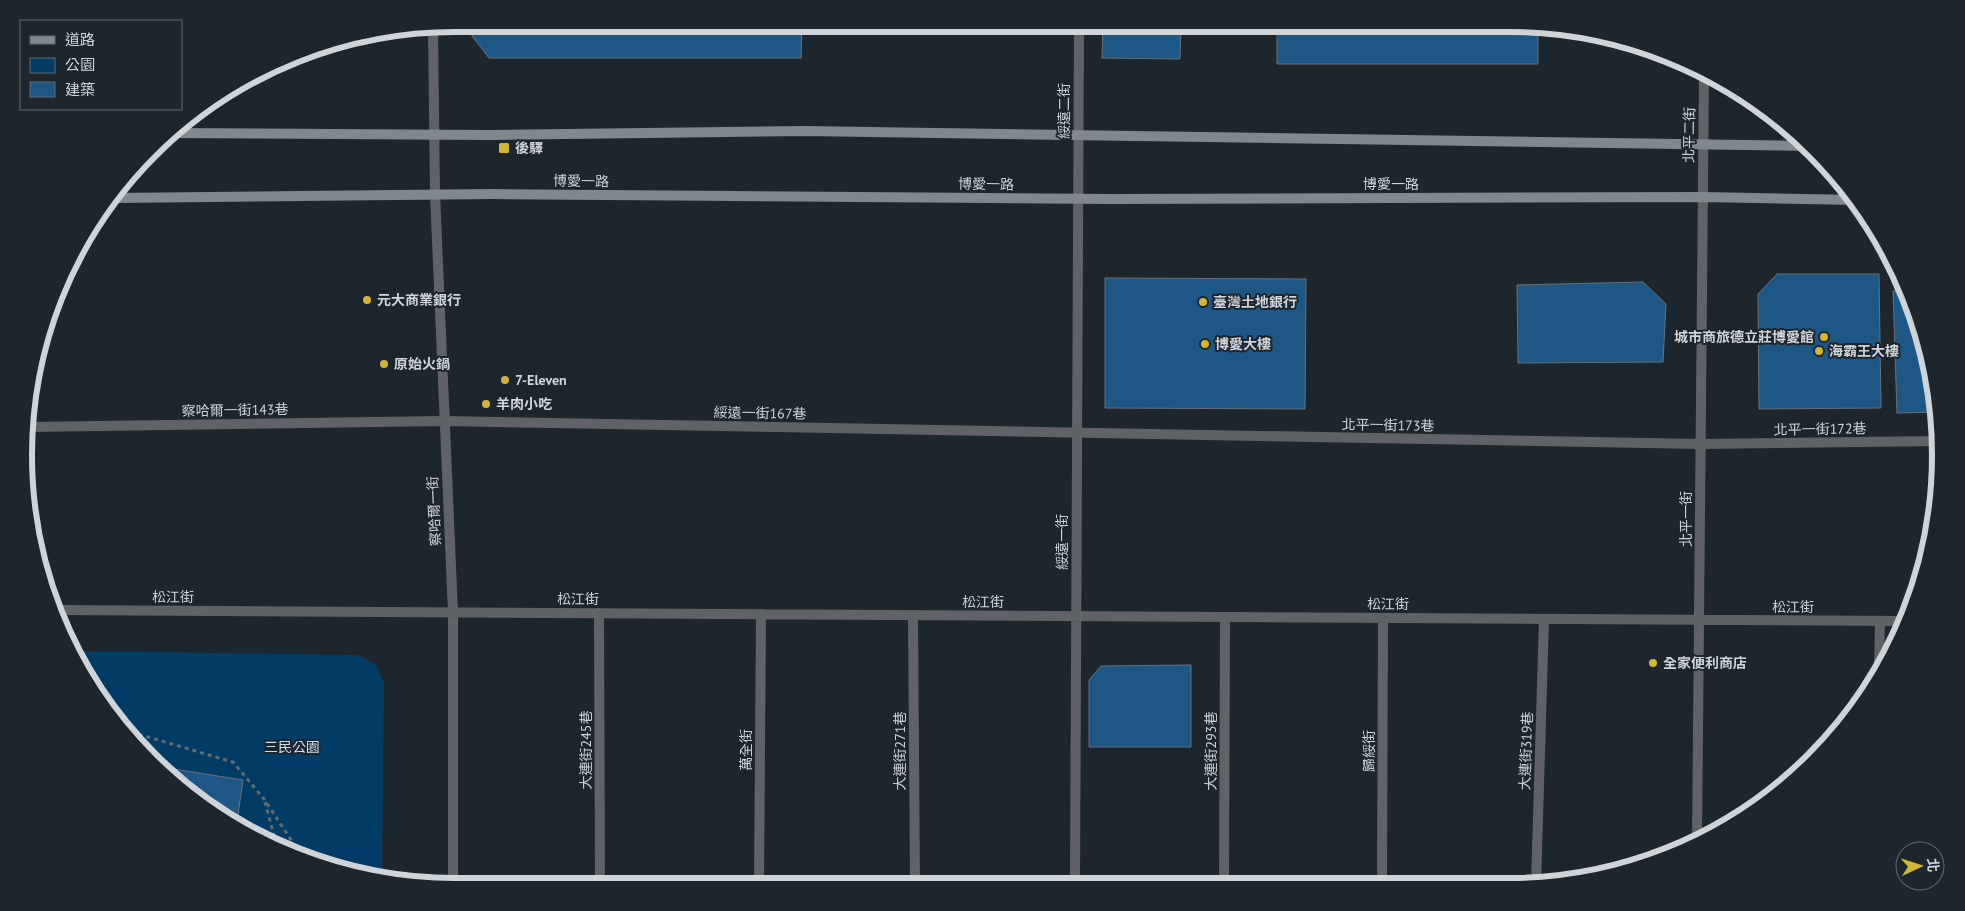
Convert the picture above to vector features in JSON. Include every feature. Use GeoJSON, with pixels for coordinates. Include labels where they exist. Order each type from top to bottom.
{"type":"FeatureCollection","features":[{"type":"Feature","properties":{"kind":"main road"},"geometry":{"type":"LineString","coordinates":[[182,133],[434,134],[806,131],[1798,146]]}},
{"type":"Feature","properties":{"kind":"main road","name":"博愛一路"},"geometry":{"type":"LineString","coordinates":[[120,198],[436,194],[1077,198],[1702,197],[1846,200]]}},
{"type":"Feature","properties":{"kind":"street","name":"綏遠二街"},"geometry":{"type":"LineString","coordinates":[[1077,198],[1079,32]]}},
{"type":"Feature","properties":{"kind":"street","name":"察哈爾一街"},"geometry":{"type":"LineString","coordinates":[[433,33],[434,134],[452,613],[453,878]]}},
{"type":"Feature","properties":{"kind":"street","name":"北平二街"},"geometry":{"type":"LineString","coordinates":[[1702,197],[1704,80]]}},
{"type":"Feature","properties":{"kind":"street","name":"北平一街"},"geometry":{"type":"LineString","coordinates":[[1697,835],[1702,197]]}},
{"type":"Feature","properties":{"kind":"street","name":"綏遠一街"},"geometry":{"type":"LineString","coordinates":[[1075,878],[1077,198]]}},
{"type":"Feature","properties":{"kind":"street","name":"察哈爾一街143巷"},"geometry":{"type":"LineString","coordinates":[[33,427],[444,421]]}},
{"type":"Feature","properties":{"kind":"street","name":"綏遠一街167巷"},"geometry":{"type":"LineString","coordinates":[[444,421],[1076,432]]}},
{"type":"Feature","properties":{"kind":"street","name":"北平一街173巷"},"geometry":{"type":"LineString","coordinates":[[1076,432],[1700,444]]}},
{"type":"Feature","properties":{"kind":"street","name":"北平一街172巷"},"geometry":{"type":"LineString","coordinates":[[1700,444],[1932,441]]}},
{"type":"Feature","properties":{"kind":"street","name":"松江街"},"geometry":{"type":"LineString","coordinates":[[62,610],[1898,622]]}},
{"type":"Feature","properties":{"kind":"street","name":"大連街245巷"},"geometry":{"type":"LineString","coordinates":[[599,613],[600,878]]}},
{"type":"Feature","properties":{"kind":"street","name":"萬全街"},"geometry":{"type":"LineString","coordinates":[[759,878],[761,614]]}},
{"type":"Feature","properties":{"kind":"street","name":"大連街271巷"},"geometry":{"type":"LineString","coordinates":[[913,616],[915,878]]}},
{"type":"Feature","properties":{"kind":"street","name":"大連街293巷"},"geometry":{"type":"LineString","coordinates":[[1224,878],[1225,617]]}},
{"type":"Feature","properties":{"kind":"street","name":"歸綏街"},"geometry":{"type":"LineString","coordinates":[[1382,878],[1383,618]]}},
{"type":"Feature","properties":{"kind":"street","name":"大連街319巷"},"geometry":{"type":"LineString","coordinates":[[1536,878],[1544,619]]}},
{"type":"Feature","properties":{"kind":"street"},"geometry":{"type":"LineString","coordinates":[[1879,661],[1880,621]]}},
{"type":"Feature","properties":{"kind":"path"},"geometry":{"type":"LineString","coordinates":[[137,734],[233,762],[264,799],[294,846]]}},
{"type":"Feature","properties":{"kind":"path"},"geometry":{"type":"LineString","coordinates":[[264,799],[274,838]]}},
{"type":"Feature","properties":{"kind":"green space","name":"三民公園"},"geometry":{"type":"Polygon","coordinates":[[[80,651],[358,655],[377,665],[384,683],[382,872],[320,856],[268,835],[220,807],[198,791],[156,755],[137,734],[104,691],[80,651]]]}},
{"type":"Feature","properties":{"kind":"building"},"geometry":{"type":"Polygon","coordinates":[[[472,32],[802,32],[801,58],[489,58],[472,36],[472,32]]]}},
{"type":"Feature","properties":{"kind":"building"},"geometry":{"type":"Polygon","coordinates":[[[1103,32],[1181,32],[1180,59],[1102,58],[1103,32]]]}},
{"type":"Feature","properties":{"kind":"building"},"geometry":{"type":"Polygon","coordinates":[[[1277,32],[1538,33],[1538,64],[1277,64],[1277,32]]]}},
{"type":"Feature","properties":{"kind":"building","name":"海霸王大樓"},"geometry":{"type":"Polygon","coordinates":[[[1777,274],[1879,274],[1881,408],[1759,409],[1758,294],[1777,274]]]}},
{"type":"Feature","properties":{"kind":"building","name":"博愛大樓"},"geometry":{"type":"Polygon","coordinates":[[[1105,278],[1306,279],[1305,409],[1105,408],[1105,278]]]}},
{"type":"Feature","properties":{"kind":"building"},"geometry":{"type":"Polygon","coordinates":[[[1643,282],[1666,304],[1663,362],[1518,363],[1517,285],[1643,282]]]}},
{"type":"Feature","properties":{"kind":"building"},"geometry":{"type":"Polygon","coordinates":[[[1893,291],[1899,291],[1910,320],[1924,373],[1930,412],[1897,413],[1893,291]]]}},
{"type":"Feature","properties":{"kind":"building"},"geometry":{"type":"Polygon","coordinates":[[[1191,665],[1191,747],[1089,747],[1089,680],[1101,666],[1191,665]]]}},
{"type":"Feature","properties":{"kind":"building"},"geometry":{"type":"Polygon","coordinates":[[[171,769],[243,780],[237,818],[198,791],[171,769]]]}},
{"type":"Feature","properties":{"kind":"place","name":"後驛"},"geometry":{"type":"Point","coordinates":[504,148]}},
{"type":"Feature","properties":{"kind":"place","name":"元大商業銀行"},"geometry":{"type":"Point","coordinates":[367,300]}},
{"type":"Feature","properties":{"kind":"place","name":"臺灣土地銀行"},"geometry":{"type":"Point","coordinates":[1203,302]}},
{"type":"Feature","properties":{"kind":"place","name":"城市商旅德立莊博愛館"},"geometry":{"type":"Point","coordinates":[1824,337]}},
{"type":"Feature","properties":{"kind":"place","name":"博愛大樓"},"geometry":{"type":"Point","coordinates":[1205,344]}},
{"type":"Feature","properties":{"kind":"place","name":"海霸王大樓"},"geometry":{"type":"Point","coordinates":[1819,351]}},
{"type":"Feature","properties":{"kind":"place","name":"原始火鍋"},"geometry":{"type":"Point","coordinates":[384,364]}},
{"type":"Feature","properties":{"kind":"place","name":"7-Eleven"},"geometry":{"type":"Point","coordinates":[505,380]}},
{"type":"Feature","properties":{"kind":"place","name":"羊肉小吃"},"geometry":{"type":"Point","coordinates":[486,404]}},
{"type":"Feature","properties":{"kind":"place","name":"全家便利商店"},"geometry":{"type":"Point","coordinates":[1653,663]}}]}
